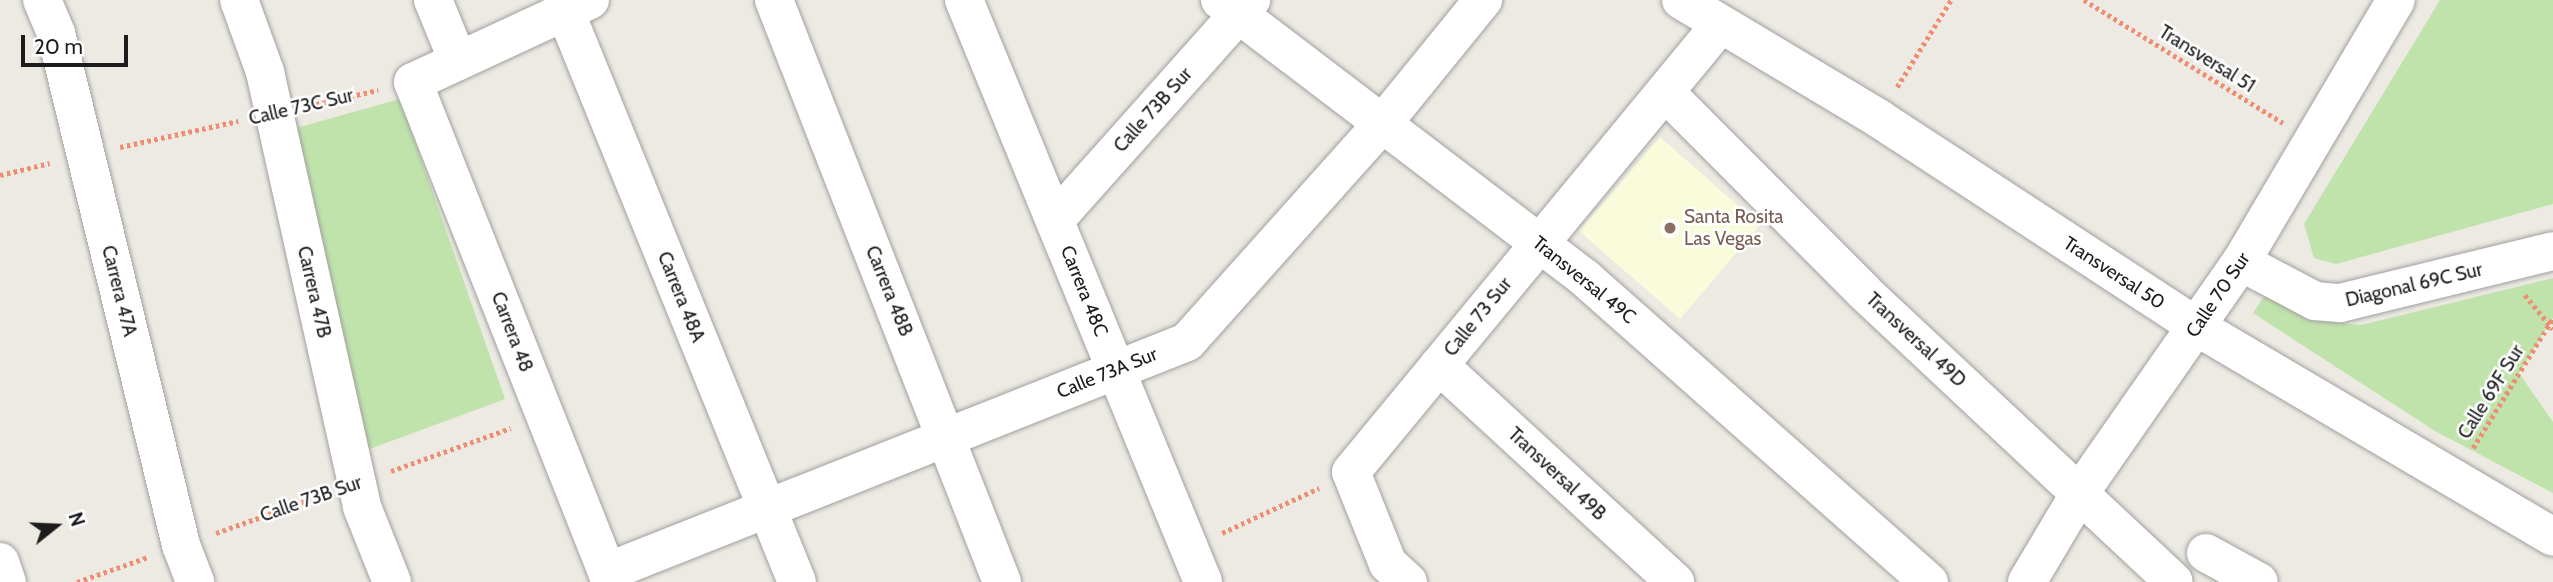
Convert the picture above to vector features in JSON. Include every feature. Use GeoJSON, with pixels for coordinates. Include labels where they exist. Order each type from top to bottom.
{"type":"FeatureCollection","features":[{"type":"Feature","properties":{"kind":"street","name":"Carrera 47A"},"geometry":{"type":"LineString","coordinates":[[42,0],[56,33],[181,545],[195,582]]}},
{"type":"Feature","properties":{"kind":"street","name":"Carrera 47B"},"geometry":{"type":"LineString","coordinates":[[239,0],[274,114],[356,483],[391,582]]}},
{"type":"Feature","properties":{"kind":"street"},"geometry":{"type":"LineString","coordinates":[[433,0],[458,61]]}},
{"type":"Feature","properties":{"kind":"street","name":"Carrera 48B"},"geometry":{"type":"LineString","coordinates":[[774,0],[1002,582]]}},
{"type":"Feature","properties":{"kind":"street","name":"Carrera 48C"},"geometry":{"type":"LineString","coordinates":[[964,0],[1196,565]]}},
{"type":"Feature","properties":{"kind":"street","name":"Calle 73A Sur"},"geometry":{"type":"LineString","coordinates":[[609,577],[767,509],[948,439],[1115,368],[1187,342],[1382,123],[1483,0]]}},
{"type":"Feature","properties":{"kind":"street","name":"Transversal 50"},"geometry":{"type":"LineString","coordinates":[[1681,0],[1878,118],[2197,327],[2453,482],[2553,537]]}},
{"type":"Feature","properties":{"kind":"street","name":"Calle 70 Sur"},"geometry":{"type":"LineString","coordinates":[[2027,582],[2081,491],[2241,261],[2315,143],[2396,0]]}},
{"type":"Feature","properties":{"kind":"street","name":"Calle 73B Sur"},"geometry":{"type":"LineString","coordinates":[[1055,220],[1237,5]]}},
{"type":"Feature","properties":{"kind":"street","name":"Transversal 49C"},"geometry":{"type":"LineString","coordinates":[[1237,5],[1382,123],[1539,242],[1929,582]]}},
{"type":"Feature","properties":{"kind":"street"},"geometry":{"type":"LineString","coordinates":[[413,82],[577,6]]}},
{"type":"Feature","properties":{"kind":"street","name":"Carrera 48A"},"geometry":{"type":"LineString","coordinates":[[577,6],[797,582]]}},
{"type":"Feature","properties":{"kind":"street","name":"Calle 73 Sur"},"geometry":{"type":"LineString","coordinates":[[1351,472],[1720,24]]}},
{"type":"Feature","properties":{"kind":"street","name":"Carrera 48"},"geometry":{"type":"LineString","coordinates":[[413,82],[609,577]]}},
{"type":"Feature","properties":{"kind":"street","name":"Transversal 49D"},"geometry":{"type":"LineString","coordinates":[[1665,92],[1864,292],[2081,491],[2174,582]]}},
{"type":"Feature","properties":{"kind":"street","name":"Diagonal 69C Sur"},"geometry":{"type":"LineString","coordinates":[[2241,261],[2315,301],[2340,303],[2553,251]]}},
{"type":"Feature","properties":{"kind":"street","name":"Transversal 49B"},"geometry":{"type":"LineString","coordinates":[[1439,365],[1675,582]]}},
{"type":"Feature","properties":{"kind":"street"},"geometry":{"type":"LineString","coordinates":[[1351,472],[1388,564],[1408,582]]}},
{"type":"Feature","properties":{"kind":"street"},"geometry":{"type":"LineString","coordinates":[[2206,553],[2259,582]]}},
{"type":"Feature","properties":{"kind":"street"},"geometry":{"type":"LineString","coordinates":[[0,562],[7,582]]}},
{"type":"Feature","properties":{"kind":"path"},"geometry":{"type":"LineString","coordinates":[[1878,118],[1951,0]]}},
{"type":"Feature","properties":{"kind":"path","name":"Transversal 51"},"geometry":{"type":"LineString","coordinates":[[2084,0],[2315,143]]}},
{"type":"Feature","properties":{"kind":"path","name":"Calle 73C Sur"},"geometry":{"type":"LineString","coordinates":[[0,176],[86,154],[413,82]]}},
{"type":"Feature","properties":{"kind":"path","name":"Calle 69F Sur"},"geometry":{"type":"LineString","coordinates":[[2453,482],[2551,328],[2553,318]]}},
{"type":"Feature","properties":{"kind":"path","name":"Calle 73B Sur"},"geometry":{"type":"LineString","coordinates":[[77,582],[545,416]]}},
{"type":"Feature","properties":{"kind":"path"},"geometry":{"type":"LineString","coordinates":[[1196,565],[1351,472]]}},
{"type":"Feature","properties":{"kind":"shaded area","name":"Santa Rosita Las Vegas"},"geometry":{"type":"Polygon","coordinates":[[[1660,137],[1760,225],[1680,319],[1579,231],[1660,137]]]}},
{"type":"Feature","properties":{"kind":"green space"},"geometry":{"type":"Polygon","coordinates":[[[2440,0],[2553,0],[2553,204],[2336,264],[2314,258],[2304,224],[2440,0]]]}},
{"type":"Feature","properties":{"kind":"green space"},"geometry":{"type":"Polygon","coordinates":[[[400,99],[505,399],[367,450],[296,128],[400,99]]]}},
{"type":"Feature","properties":{"kind":"green space"},"geometry":{"type":"Polygon","coordinates":[[[2553,278],[2553,318],[2519,373],[2553,422],[2553,493],[2435,431],[2253,313],[2265,295],[2309,320],[2361,325],[2553,278]]]}},
{"type":"Feature","properties":{"kind":"place","name":"Santa Rosita Las Vegas"},"geometry":{"type":"Point","coordinates":[1670,228]}}]}
